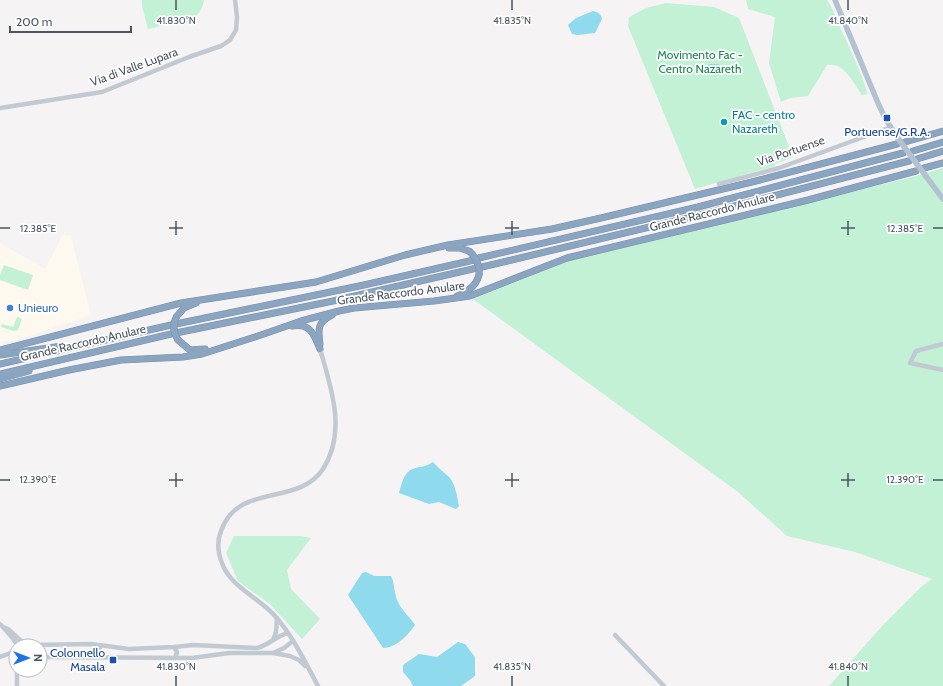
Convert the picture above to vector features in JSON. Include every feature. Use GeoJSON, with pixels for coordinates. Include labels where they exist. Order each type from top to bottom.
{"type":"FeatureCollection","features":[{"type":"Feature","properties":{"kind":"highway"},"geometry":{"type":"LineString","coordinates":[[905,142],[943,131]]}},
{"type":"Feature","properties":{"kind":"highway","name":"Grande Raccordo Anulare"},"geometry":{"type":"LineString","coordinates":[[0,350],[181,303],[316,282],[384,261],[448,245],[552,229],[594,220],[752,182],[897,141]]}},
{"type":"Feature","properties":{"kind":"highway"},"geometry":{"type":"LineString","coordinates":[[913,151],[943,142]]}},
{"type":"Feature","properties":{"kind":"highway"},"geometry":{"type":"LineString","coordinates":[[917,158],[943,151]]}},
{"type":"Feature","properties":{"kind":"highway","name":"Grande Raccordo Anulare"},"geometry":{"type":"LineString","coordinates":[[0,364],[173,325],[364,285],[476,259],[698,207],[903,153]]}},
{"type":"Feature","properties":{"kind":"highway","name":"Grande Raccordo Anulare"},"geometry":{"type":"LineString","coordinates":[[0,374],[174,333],[333,301],[480,267],[700,215],[909,161]]}},
{"type":"Feature","properties":{"kind":"highway"},"geometry":{"type":"LineString","coordinates":[[924,171],[943,163]]}},
{"type":"Feature","properties":{"kind":"highway","name":"Grande Raccordo Anulare"},"geometry":{"type":"LineString","coordinates":[[0,386],[121,360],[183,357],[202,354],[261,336],[308,319],[354,308],[434,301],[478,294],[540,268],[574,257],[916,171]]}},
{"type":"Feature","properties":{"kind":"highway"},"geometry":{"type":"LineString","coordinates":[[422,251],[455,248],[469,251],[476,258],[478,263],[479,275],[476,283],[469,290],[456,296],[434,301]]}},
{"type":"Feature","properties":{"kind":"highway"},"geometry":{"type":"LineString","coordinates":[[211,298],[184,308],[174,322],[173,330],[178,340],[190,350],[201,350],[235,341],[321,312],[354,308]]}},
{"type":"Feature","properties":{"kind":"highway"},"geometry":{"type":"LineString","coordinates":[[320,349],[319,329],[322,321],[332,315],[354,308]]}},
{"type":"Feature","properties":{"kind":"highway"},"geometry":{"type":"LineString","coordinates":[[261,336],[292,326],[302,326],[311,331],[320,349]]}},
{"type":"Feature","properties":{"kind":"highway"},"geometry":{"type":"LineString","coordinates":[[0,355],[97,342]]}},
{"type":"Feature","properties":{"kind":"highway"},"geometry":{"type":"LineString","coordinates":[[0,379],[33,370],[51,362]]}},
{"type":"Feature","properties":{"kind":"main road"},"geometry":{"type":"LineString","coordinates":[[835,0],[878,103],[897,141],[924,171],[943,199]]}},
{"type":"Feature","properties":{"kind":"street","name":"Via di Valle Lupara"},"geometry":{"type":"LineString","coordinates":[[0,108],[102,92],[189,57],[221,46],[230,40],[236,30],[237,21],[235,0]]}},
{"type":"Feature","properties":{"kind":"street","name":"Via Portuense"},"geometry":{"type":"LineString","coordinates":[[719,184],[779,168],[891,127]]}},
{"type":"Feature","properties":{"kind":"street"},"geometry":{"type":"LineString","coordinates":[[943,344],[916,351],[910,363],[943,370]]}},
{"type":"Feature","properties":{"kind":"street"},"geometry":{"type":"LineString","coordinates":[[318,686],[293,641],[276,617],[263,603],[238,584],[228,574],[219,556],[220,537],[225,522],[240,506],[257,498],[302,487],[315,478],[326,463],[334,443],[336,419],[328,377],[320,349]]}},
{"type":"Feature","properties":{"kind":"street"},"geometry":{"type":"LineString","coordinates":[[273,641],[277,628],[276,617]]}},
{"type":"Feature","properties":{"kind":"street"},"geometry":{"type":"LineString","coordinates":[[2,626],[8,629],[18,638]]}},
{"type":"Feature","properties":{"kind":"street"},"geometry":{"type":"LineString","coordinates":[[2,626],[11,638]]}},
{"type":"Feature","properties":{"kind":"street"},"geometry":{"type":"LineString","coordinates":[[48,645],[91,644],[129,649],[193,645],[257,648],[266,646],[279,636],[288,633]]}},
{"type":"Feature","properties":{"kind":"street"},"geometry":{"type":"LineString","coordinates":[[615,635],[664,686]]}},
{"type":"Feature","properties":{"kind":"street"},"geometry":{"type":"LineString","coordinates":[[273,653],[284,648],[293,641]]}},
{"type":"Feature","properties":{"kind":"street"},"geometry":{"type":"LineString","coordinates":[[99,657],[98,650],[101,646]]}},
{"type":"Feature","properties":{"kind":"street"},"geometry":{"type":"LineString","coordinates":[[174,647],[177,652],[175,658]]}},
{"type":"Feature","properties":{"kind":"street"},"geometry":{"type":"LineString","coordinates":[[48,657],[192,658],[229,653],[273,653],[290,656],[299,660],[308,668]]}},
{"type":"Feature","properties":{"kind":"shaded area"},"geometry":{"type":"Polygon","coordinates":[[[63,234],[71,236],[91,315],[29,336],[0,342],[0,243],[45,269],[63,234]]]}},
{"type":"Feature","properties":{"kind":"green space"},"geometry":{"type":"Polygon","coordinates":[[[142,0],[204,0],[200,11],[192,19],[148,29],[142,6],[142,0]]]}},
{"type":"Feature","properties":{"kind":"green space"},"geometry":{"type":"Polygon","coordinates":[[[746,0],[827,0],[855,59],[868,94],[862,95],[852,79],[844,70],[833,65],[827,65],[808,96],[790,98],[781,102],[769,63],[775,17],[748,9],[746,0]]]}},
{"type":"Feature","properties":{"kind":"green space","name":"Movimento Fac - Centro Nazareth"},"geometry":{"type":"Polygon","coordinates":[[[666,3],[714,7],[739,18],[793,157],[775,164],[775,166],[695,189],[628,26],[629,17],[646,8],[666,3]]]}},
{"type":"Feature","properties":{"kind":"green space"},"geometry":{"type":"Polygon","coordinates":[[[943,168],[943,686],[829,686],[883,625],[922,586],[932,579],[855,552],[787,536],[738,492],[473,299],[569,261],[920,175],[943,168]]]}},
{"type":"Feature","properties":{"kind":"green space"},"geometry":{"type":"Polygon","coordinates":[[[4,265],[33,275],[28,290],[0,280],[0,275],[4,265]]]}},
{"type":"Feature","properties":{"kind":"green space"},"geometry":{"type":"Polygon","coordinates":[[[17,317],[22,319],[18,330],[14,331],[1,327],[2,324],[13,327],[17,317]]]}},
{"type":"Feature","properties":{"kind":"green space"},"geometry":{"type":"Polygon","coordinates":[[[234,536],[300,536],[311,538],[287,570],[291,589],[320,619],[302,639],[270,604],[238,581],[226,553],[234,536]]]}},
{"type":"Feature","properties":{"kind":"water"},"geometry":{"type":"Polygon","coordinates":[[[593,11],[599,14],[602,19],[595,33],[578,35],[572,34],[568,25],[576,18],[593,11]]]}},
{"type":"Feature","properties":{"kind":"water"},"geometry":{"type":"Polygon","coordinates":[[[709,64],[718,64],[724,70],[719,74],[707,73],[706,69],[709,64]]]}},
{"type":"Feature","properties":{"kind":"water"},"geometry":{"type":"Polygon","coordinates":[[[433,462],[450,478],[454,484],[459,506],[456,509],[439,502],[429,504],[399,493],[404,478],[409,471],[426,466],[433,462]]]}},
{"type":"Feature","properties":{"kind":"water"},"geometry":{"type":"Polygon","coordinates":[[[366,572],[374,576],[391,576],[398,602],[415,625],[409,633],[392,646],[383,648],[348,595],[362,573],[366,572]]]}},
{"type":"Feature","properties":{"kind":"water"},"geometry":{"type":"Polygon","coordinates":[[[458,642],[465,644],[475,657],[475,676],[461,686],[413,686],[403,672],[403,665],[419,654],[437,657],[458,642]]]}},
{"type":"Feature","properties":{"kind":"place","name":"Portuense/G.R.A."},"geometry":{"type":"Point","coordinates":[887,118]}},
{"type":"Feature","properties":{"kind":"place","name":"FAC - centro Nazareth"},"geometry":{"type":"Point","coordinates":[724,122]}},
{"type":"Feature","properties":{"kind":"place","name":"Unieuro"},"geometry":{"type":"Point","coordinates":[10,308]}},
{"type":"Feature","properties":{"kind":"place","name":"Colonnello Masala"},"geometry":{"type":"Point","coordinates":[113,660]}}]}
